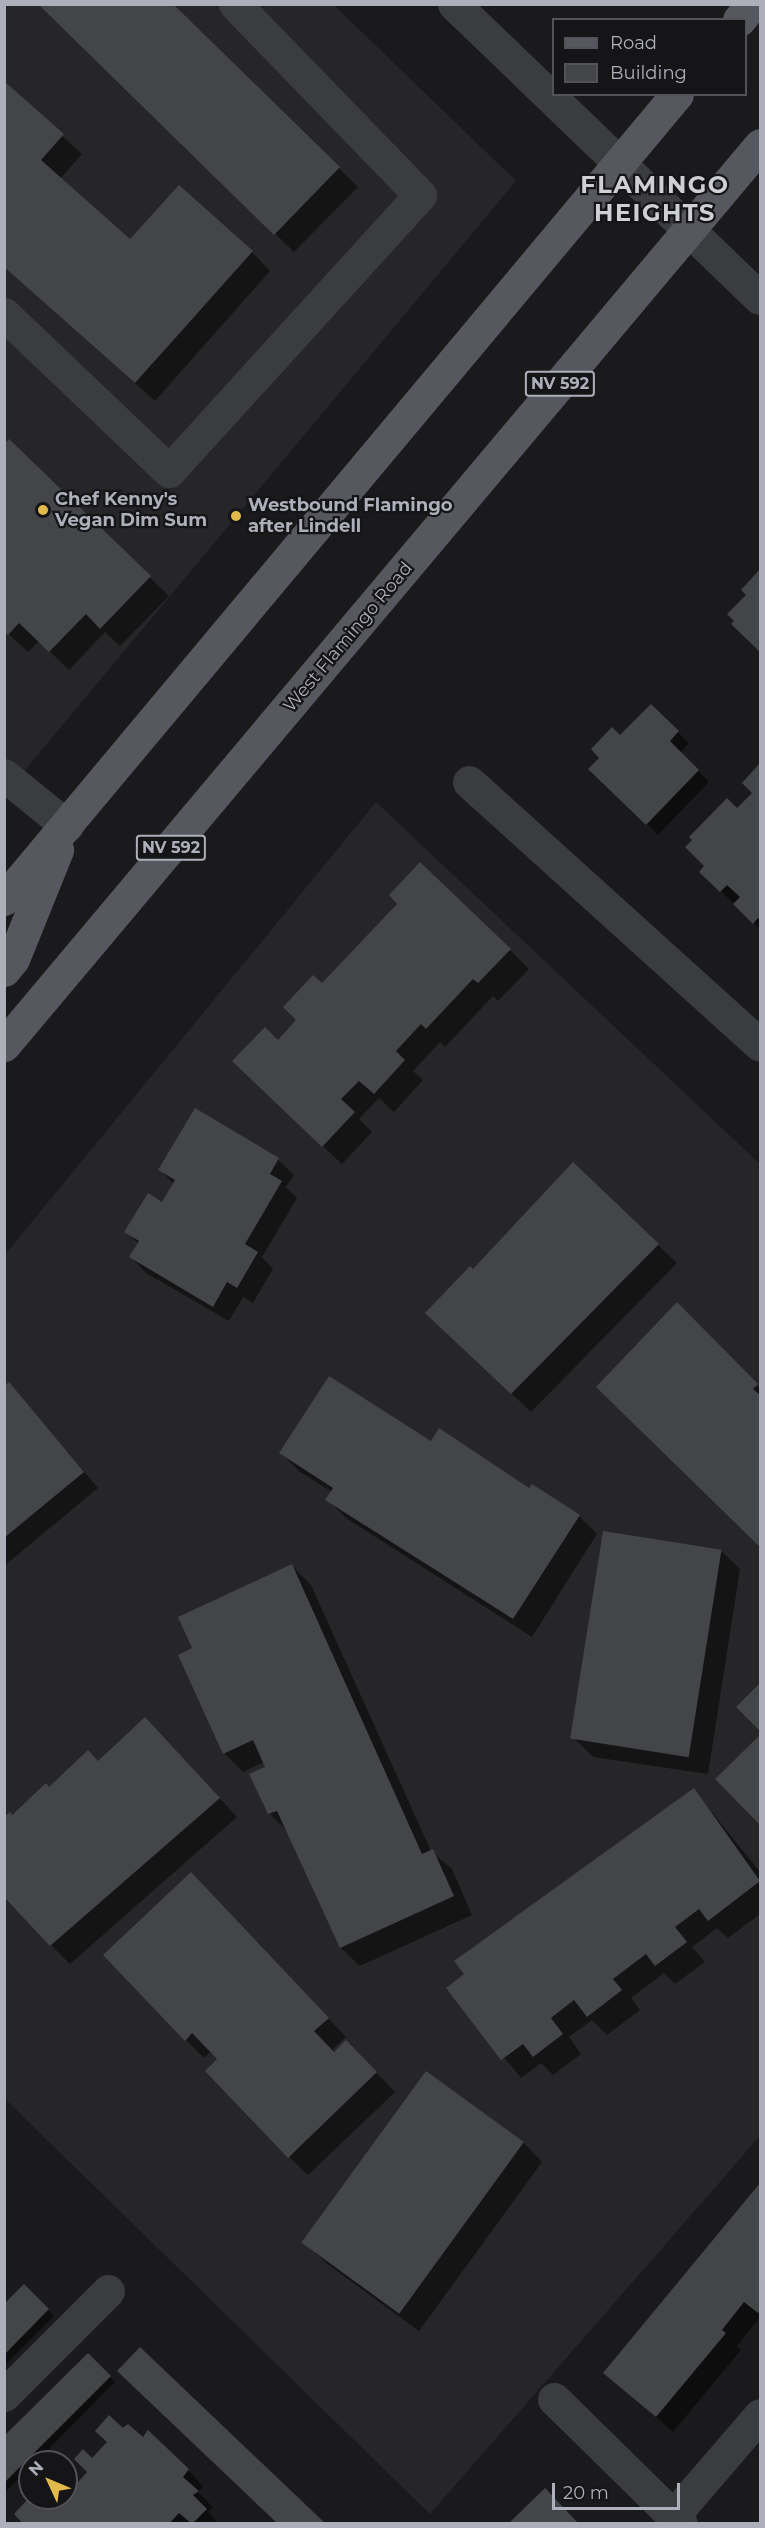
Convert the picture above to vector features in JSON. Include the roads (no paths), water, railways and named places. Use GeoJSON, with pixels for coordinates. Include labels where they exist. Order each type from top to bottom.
{"type":"FeatureCollection","features":[{"type":"Feature","properties":{"kind":"main road"},"geometry":{"type":"LineString","coordinates":[[741,18],[752,4]]}},
{"type":"Feature","properties":{"kind":"main road"},"geometry":{"type":"LineString","coordinates":[[4,899],[675,96]]}},
{"type":"Feature","properties":{"kind":"main road","name":"West Flamingo Road"},"geometry":{"type":"LineString","coordinates":[[4,1045],[760,145]]}},
{"type":"Feature","properties":{"kind":"main road"},"geometry":{"type":"LineString","coordinates":[[4,970],[14,959],[67,826]]}},
{"type":"Feature","properties":{"kind":"street"},"geometry":{"type":"LineString","coordinates":[[4,314],[169,471],[420,195],[235,4]]}},
{"type":"Feature","properties":{"kind":"street"},"geometry":{"type":"LineString","coordinates":[[454,4],[760,298]]}},
{"type":"Feature","properties":{"kind":"street"},"geometry":{"type":"LineString","coordinates":[[4,775],[67,826]]}},
{"type":"Feature","properties":{"kind":"street"},"geometry":{"type":"LineString","coordinates":[[469,782],[760,1045]]}},
{"type":"Feature","properties":{"kind":"street"},"geometry":{"type":"LineString","coordinates":[[4,2395],[108,2291]]}},
{"type":"Feature","properties":{"kind":"street"},"geometry":{"type":"LineString","coordinates":[[554,2399],[677,2519],[760,2415]]}},
{"type":"Feature","properties":{"kind":"place","name":"Chef Kenny's Vegan Dim Sum"},"geometry":{"type":"Point","coordinates":[43,510]}},
{"type":"Feature","properties":{"kind":"place","name":"Westbound Flamingo after Lindell"},"geometry":{"type":"Point","coordinates":[236,516]}},
{"type":"Feature","properties":{"kind":"district","name":"FLAMINGO HEIGHTS"},"geometry":{"type":"Point","coordinates":[655,199]}}]}
